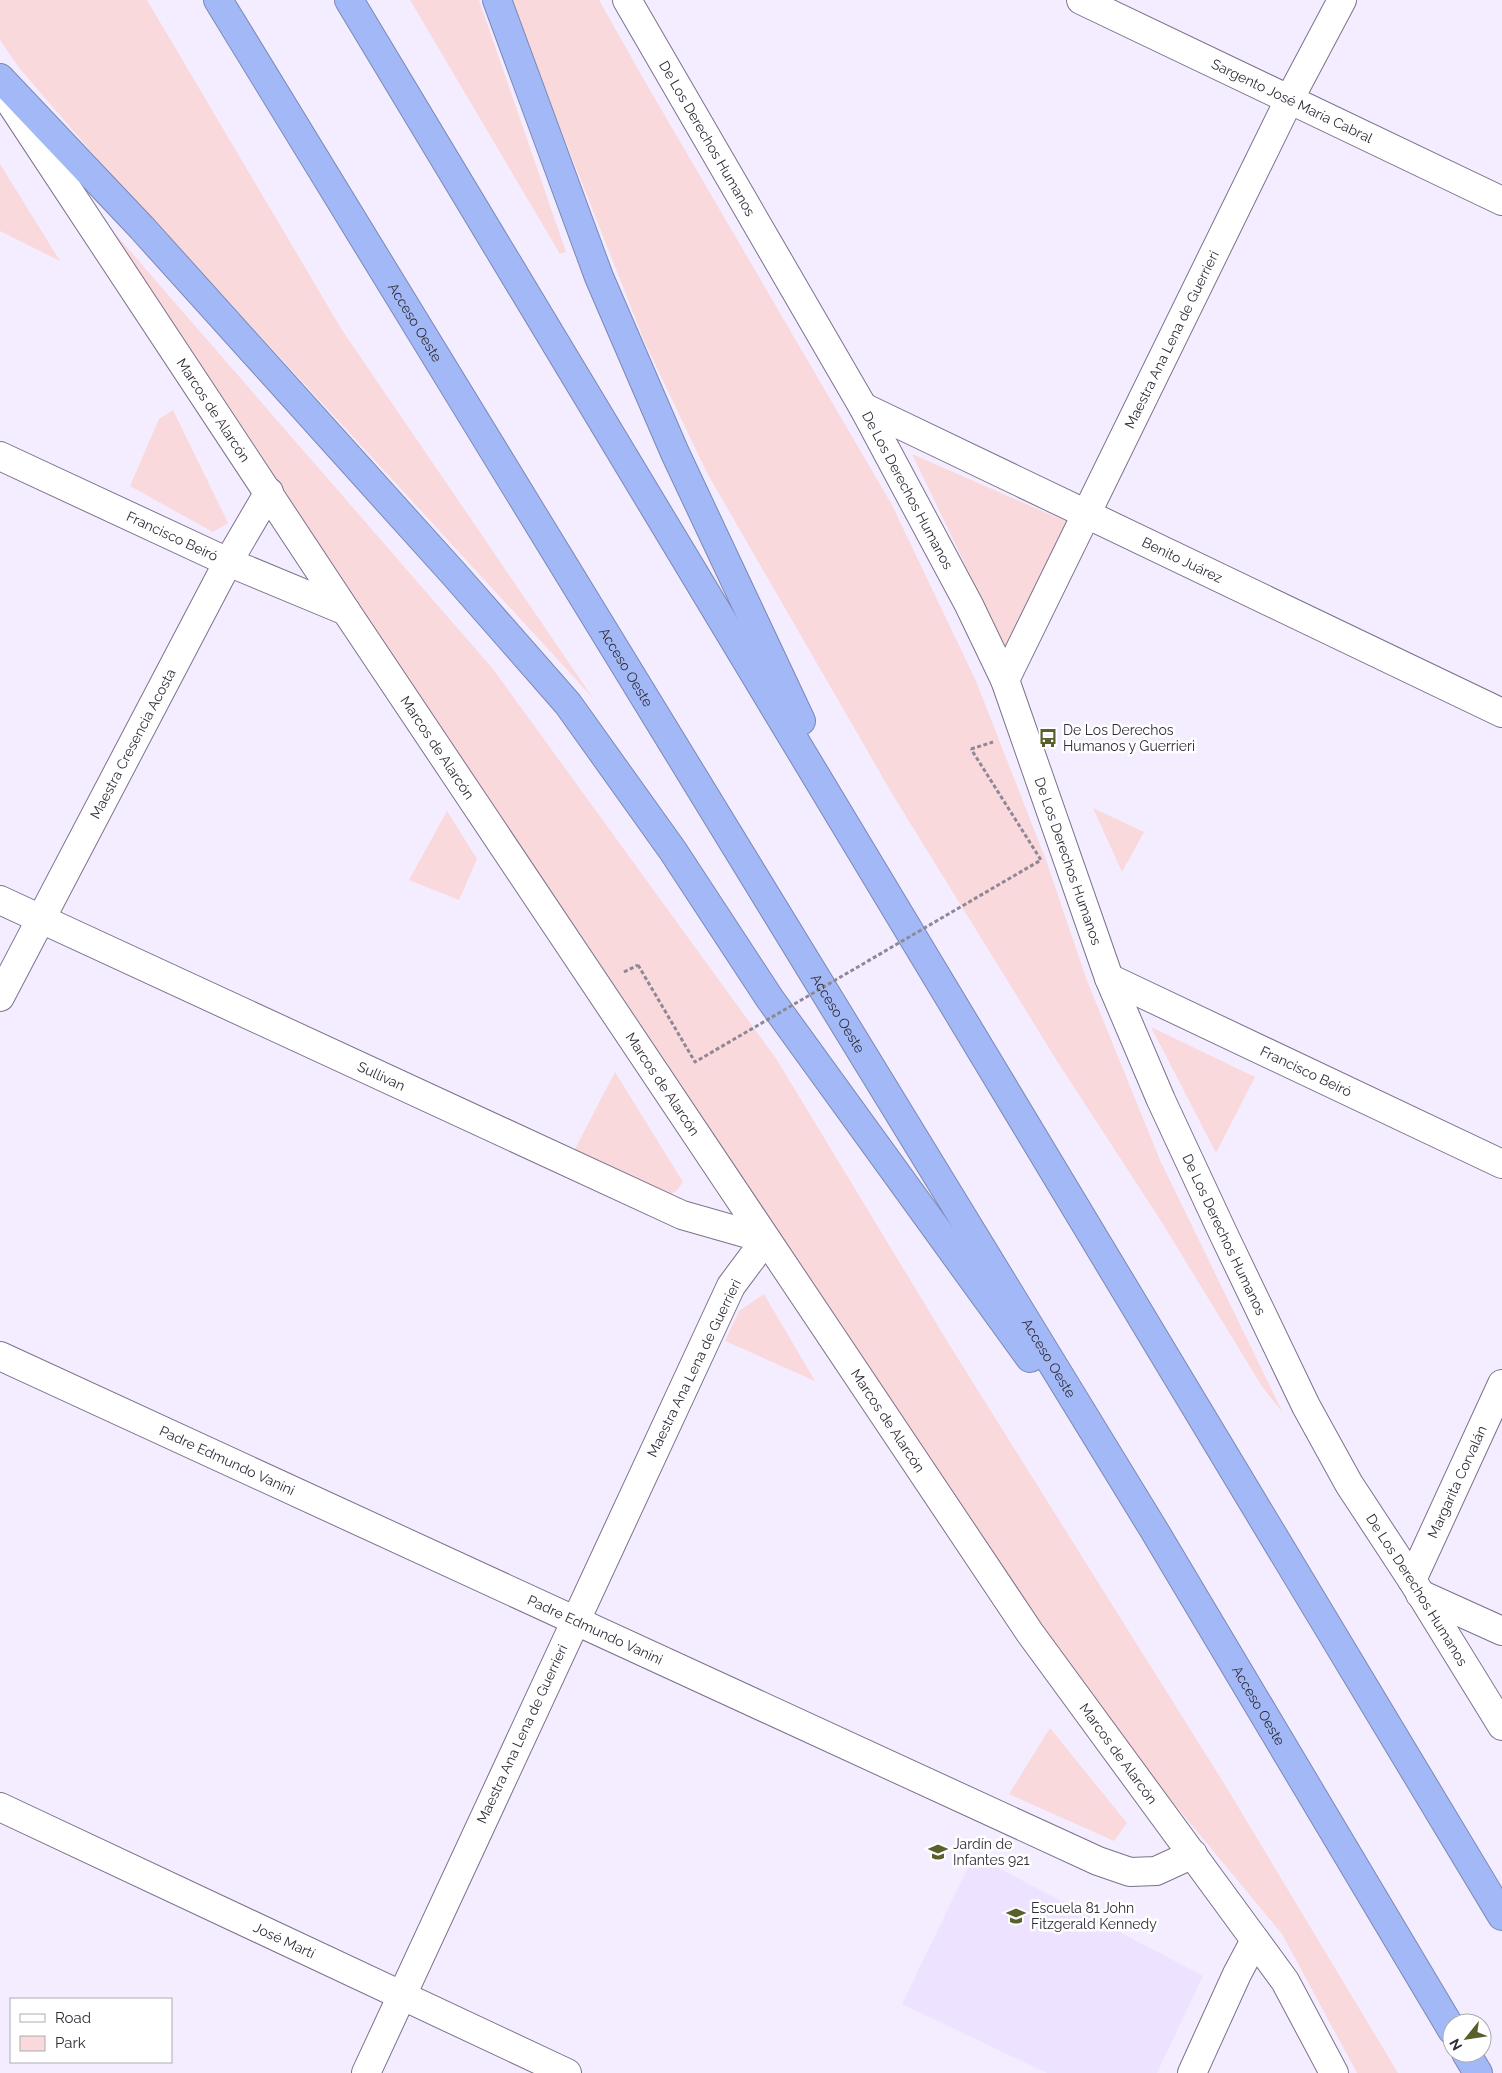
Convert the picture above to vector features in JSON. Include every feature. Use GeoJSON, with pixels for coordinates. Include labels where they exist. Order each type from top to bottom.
{"type":"FeatureCollection","features":[{"type":"Feature","properties":{"kind":"highway","name":"Acceso Oeste"},"geometry":{"type":"LineString","coordinates":[[218,0],[1154,1530],[1442,2013]]}},
{"type":"Feature","properties":{"kind":"highway"},"geometry":{"type":"LineString","coordinates":[[349,0],[1502,1916]]}},
{"type":"Feature","properties":{"kind":"highway"},"geometry":{"type":"LineString","coordinates":[[497,0],[599,277],[663,426],[865,858]]}},
{"type":"Feature","properties":{"kind":"highway"},"geometry":{"type":"LineString","coordinates":[[0,78],[142,228],[454,574],[568,704],[673,851],[770,999],[1154,1530]]}},
{"type":"Feature","properties":{"kind":"street","name":"De Los Derechos Humanos"},"geometry":{"type":"LineString","coordinates":[[627,0],[863,407],[937,542],[1005,680],[1109,978],[1161,1100],[1306,1406],[1349,1484],[1416,1587],[1502,1726]]}},
{"type":"Feature","properties":{"kind":"street","name":"Sargento José María Cabral"},"geometry":{"type":"LineString","coordinates":[[1081,0],[1502,200]]}},
{"type":"Feature","properties":{"kind":"street","name":"Maestra Ana Lena de Guerrieri"},"geometry":{"type":"LineString","coordinates":[[1005,680],[1290,98],[1342,0]]}},
{"type":"Feature","properties":{"kind":"street","name":"Marcos de Alarcón"},"geometry":{"type":"LineString","coordinates":[[0,87],[346,611],[684,1113],[766,1239],[1030,1633],[1285,1981],[1334,2073]]}},
{"type":"Feature","properties":{"kind":"street","name":"Benito Juárez"},"geometry":{"type":"LineString","coordinates":[[863,407],[1502,713]]}},
{"type":"Feature","properties":{"kind":"street","name":"Francisco Beiró"},"geometry":{"type":"LineString","coordinates":[[0,456],[228,562],[346,611]]}},
{"type":"Feature","properties":{"kind":"street","name":"Maestra Cresencia Acosta"},"geometry":{"type":"LineString","coordinates":[[0,997],[228,562],[268,492]]}},
{"type":"Feature","properties":{"kind":"street","name":"Sullivan"},"geometry":{"type":"LineString","coordinates":[[0,900],[682,1215],[766,1239]]}},
{"type":"Feature","properties":{"kind":"street","name":"Francisco Beiró"},"geometry":{"type":"LineString","coordinates":[[1109,978],[1502,1164]]}},
{"type":"Feature","properties":{"kind":"street","name":"Maestra Ana Lena de Guerrieri"},"geometry":{"type":"LineString","coordinates":[[366,2073],[731,1286],[766,1239]]}},
{"type":"Feature","properties":{"kind":"street","name":"Padre Edmundo Vanini"},"geometry":{"type":"LineString","coordinates":[[0,1356],[1098,1861],[1130,1872],[1156,1871],[1193,1854]]}},
{"type":"Feature","properties":{"kind":"street","name":"Margarita Corvalán"},"geometry":{"type":"LineString","coordinates":[[1416,1587],[1502,1384]]}},
{"type":"Feature","properties":{"kind":"street"},"geometry":{"type":"LineString","coordinates":[[1416,1587],[1502,1632]]}},
{"type":"Feature","properties":{"kind":"street","name":"José Martí"},"geometry":{"type":"LineString","coordinates":[[0,1807],[567,2073]]}},
{"type":"Feature","properties":{"kind":"street"},"geometry":{"type":"LineString","coordinates":[[1192,2073],[1254,1940]]}},
{"type":"Feature","properties":{"kind":"path"},"geometry":{"type":"LineString","coordinates":[[638,965],[695,1062],[1041,860],[971,749]]}},
{"type":"Feature","properties":{"kind":"shaded area","name":"Escuela 81 John Fitzgerald Kennedy"},"geometry":{"type":"Polygon","coordinates":[[[974,1855],[1203,1976],[1157,2073],[1047,2073],[902,2004],[974,1855]]]}},
{"type":"Feature","properties":{"kind":"green space"},"geometry":{"type":"Polygon","coordinates":[[[0,0],[147,0],[342,330],[593,698],[95,156],[20,69],[0,40],[0,0]]]}},
{"type":"Feature","properties":{"kind":"green space"},"geometry":{"type":"Polygon","coordinates":[[[410,0],[479,0],[566,252],[560,254],[410,0]]]}},
{"type":"Feature","properties":{"kind":"green space"},"geometry":{"type":"Polygon","coordinates":[[[510,0],[599,0],[892,505],[976,681],[1046,860],[1086,978],[1160,1160],[1283,1413],[1263,1388],[1161,1221],[1057,1061],[894,797],[707,473],[645,343],[510,0]]]}},
{"type":"Feature","properties":{"kind":"green space"},"geometry":{"type":"Polygon","coordinates":[[[0,164],[60,261],[0,231],[0,164]]]}},
{"type":"Feature","properties":{"kind":"green space"},"geometry":{"type":"Polygon","coordinates":[[[111,229],[493,669],[777,1060],[952,1349],[1225,1785],[1398,2073],[1357,2073],[1282,1934],[1166,1794],[1030,1612],[581,935],[108,236],[111,229]]]}},
{"type":"Feature","properties":{"kind":"green space"},"geometry":{"type":"Polygon","coordinates":[[[173,410],[228,523],[213,532],[130,486],[159,419],[173,410]]]}},
{"type":"Feature","properties":{"kind":"green space"},"geometry":{"type":"Polygon","coordinates":[[[912,454],[1072,524],[1012,662],[912,454]]]}},
{"type":"Feature","properties":{"kind":"green space"},"geometry":{"type":"Polygon","coordinates":[[[1093,808],[1144,832],[1122,872],[1093,808]]]}},
{"type":"Feature","properties":{"kind":"green space"},"geometry":{"type":"Polygon","coordinates":[[[447,811],[477,859],[459,900],[409,880],[447,811]]]}},
{"type":"Feature","properties":{"kind":"green space"},"geometry":{"type":"Polygon","coordinates":[[[1151,1027],[1255,1077],[1216,1153],[1151,1027]]]}},
{"type":"Feature","properties":{"kind":"green space"},"geometry":{"type":"Polygon","coordinates":[[[615,1072],[683,1182],[676,1191],[668,1196],[574,1151],[615,1072]]]}},
{"type":"Feature","properties":{"kind":"green space"},"geometry":{"type":"Polygon","coordinates":[[[764,1294],[815,1381],[725,1341],[739,1311],[764,1294]]]}},
{"type":"Feature","properties":{"kind":"green space"},"geometry":{"type":"Polygon","coordinates":[[[1050,1728],[1127,1823],[1114,1841],[1009,1794],[1050,1728]]]}},
{"type":"Feature","properties":{"kind":"place","name":"De Los Derechos Humanos y Guerrieri"},"geometry":{"type":"Point","coordinates":[1048,738]}},
{"type":"Feature","properties":{"kind":"place","name":"Jardín de Infantes 921"},"geometry":{"type":"Point","coordinates":[938,1852]}},
{"type":"Feature","properties":{"kind":"place","name":"Escuela 81 John Fitzgerald Kennedy"},"geometry":{"type":"Point","coordinates":[1016,1916]}}]}
